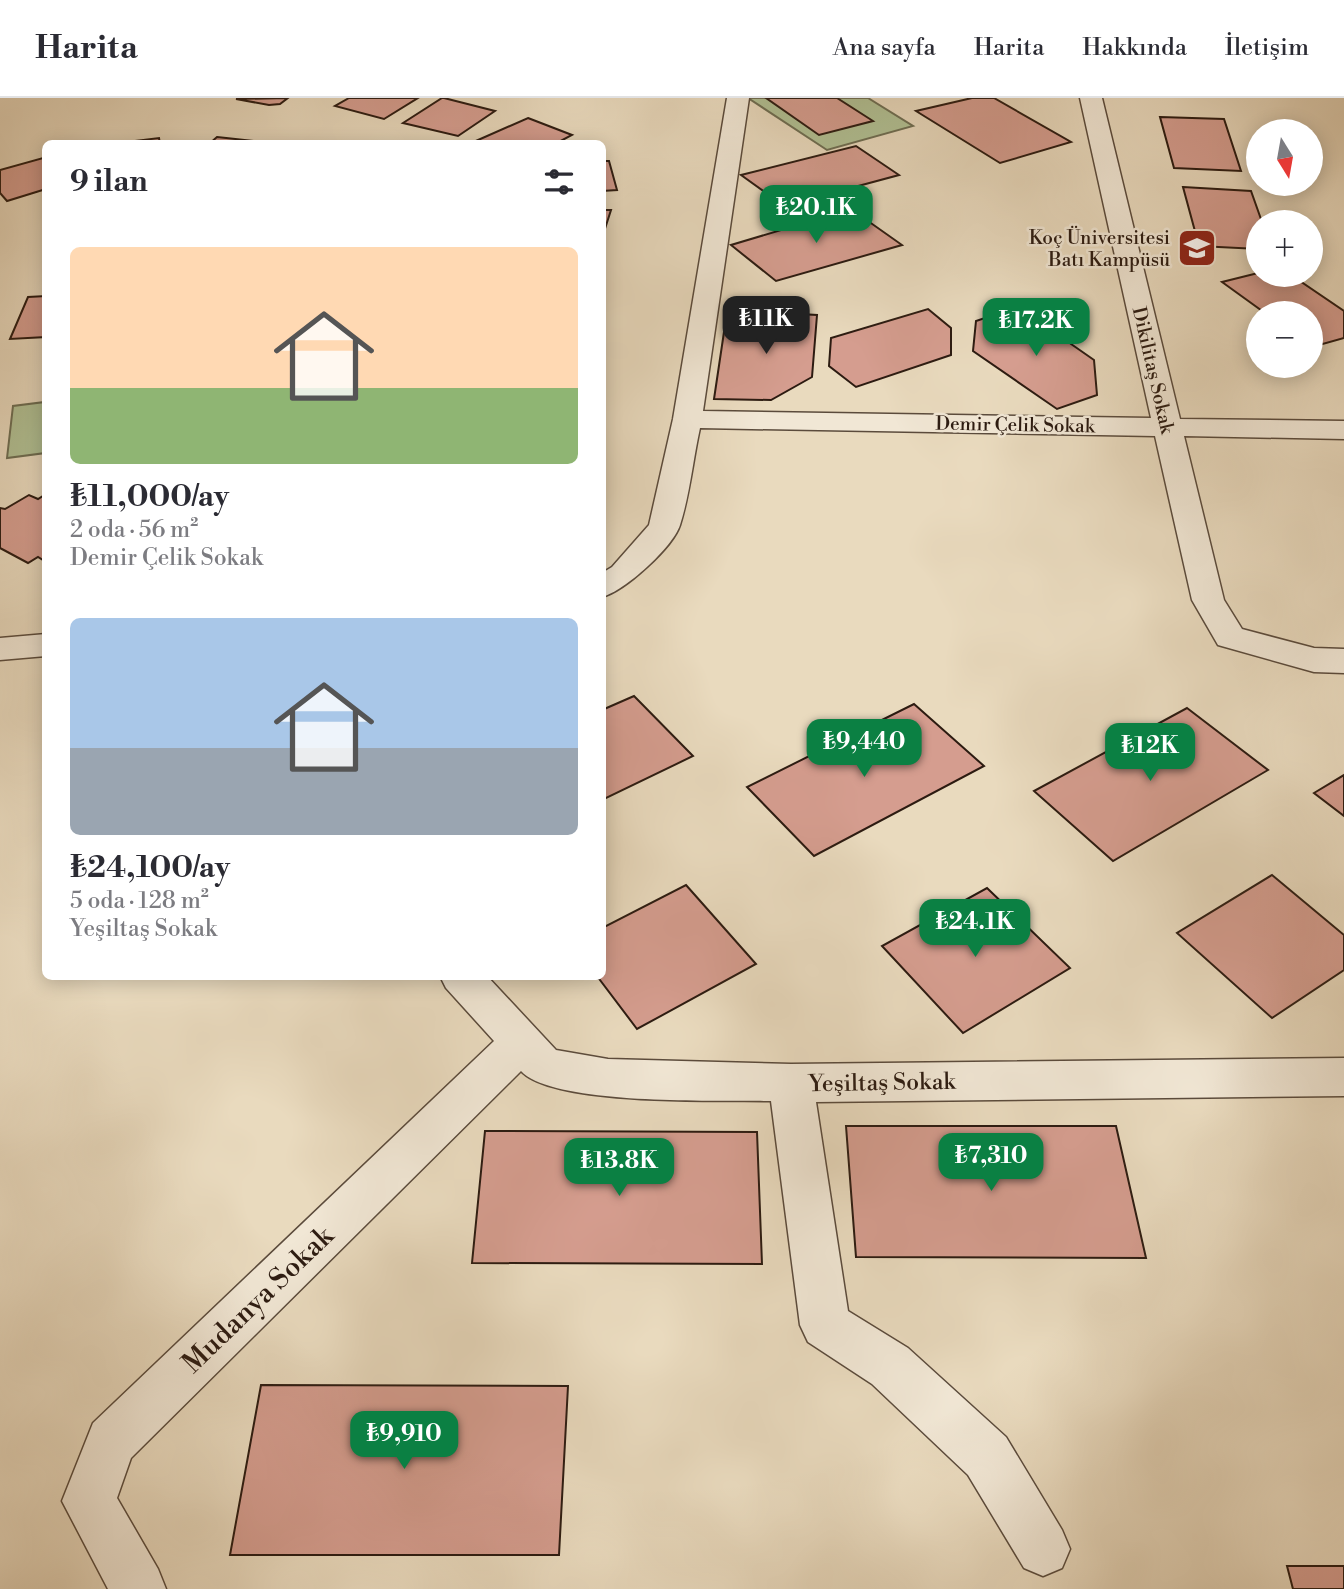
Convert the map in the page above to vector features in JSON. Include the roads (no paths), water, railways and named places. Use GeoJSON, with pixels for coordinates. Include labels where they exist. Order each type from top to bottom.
{"type":"FeatureCollection","features":[{"type":"Feature","properties":{"kind":"street"},"geometry":{"type":"LineString","coordinates":[[606,584],[622,574],[664,527],[687,419],[738,98]]}},
{"type":"Feature","properties":{"kind":"street","name":"Dikilitaş Sokak"},"geometry":{"type":"LineString","coordinates":[[1091,98],[1208,600],[1230,637],[1314,660],[1344,661]]}},
{"type":"Feature","properties":{"kind":"street","name":"Demir Çelik Sokak"},"geometry":{"type":"LineString","coordinates":[[687,419],[1344,430]]}},
{"type":"Feature","properties":{"kind":"street"},"geometry":{"type":"LineString","coordinates":[[0,649],[42,645]]}},
{"type":"Feature","properties":{"kind":"street","name":"Yeşiltaş Sokak"},"geometry":{"type":"LineString","coordinates":[[465,980],[544,1066],[608,1078],[792,1083],[1344,1077]]}},
{"type":"Feature","properties":{"kind":"street","name":"Mudanya Sokak"},"geometry":{"type":"LineString","coordinates":[[138,1589],[89,1501],[111,1441],[522,1042]]}},
{"type":"Feature","properties":{"kind":"street"},"geometry":{"type":"LineString","coordinates":[[792,1083],[825,1325],[890,1366],[987,1456],[1043,1549]]}},
{"type":"Feature","properties":{"kind":"place","name":"Koç Üniversitesi Batı Kampüsü"},"geometry":{"type":"Point","coordinates":[1197,248]}}]}
